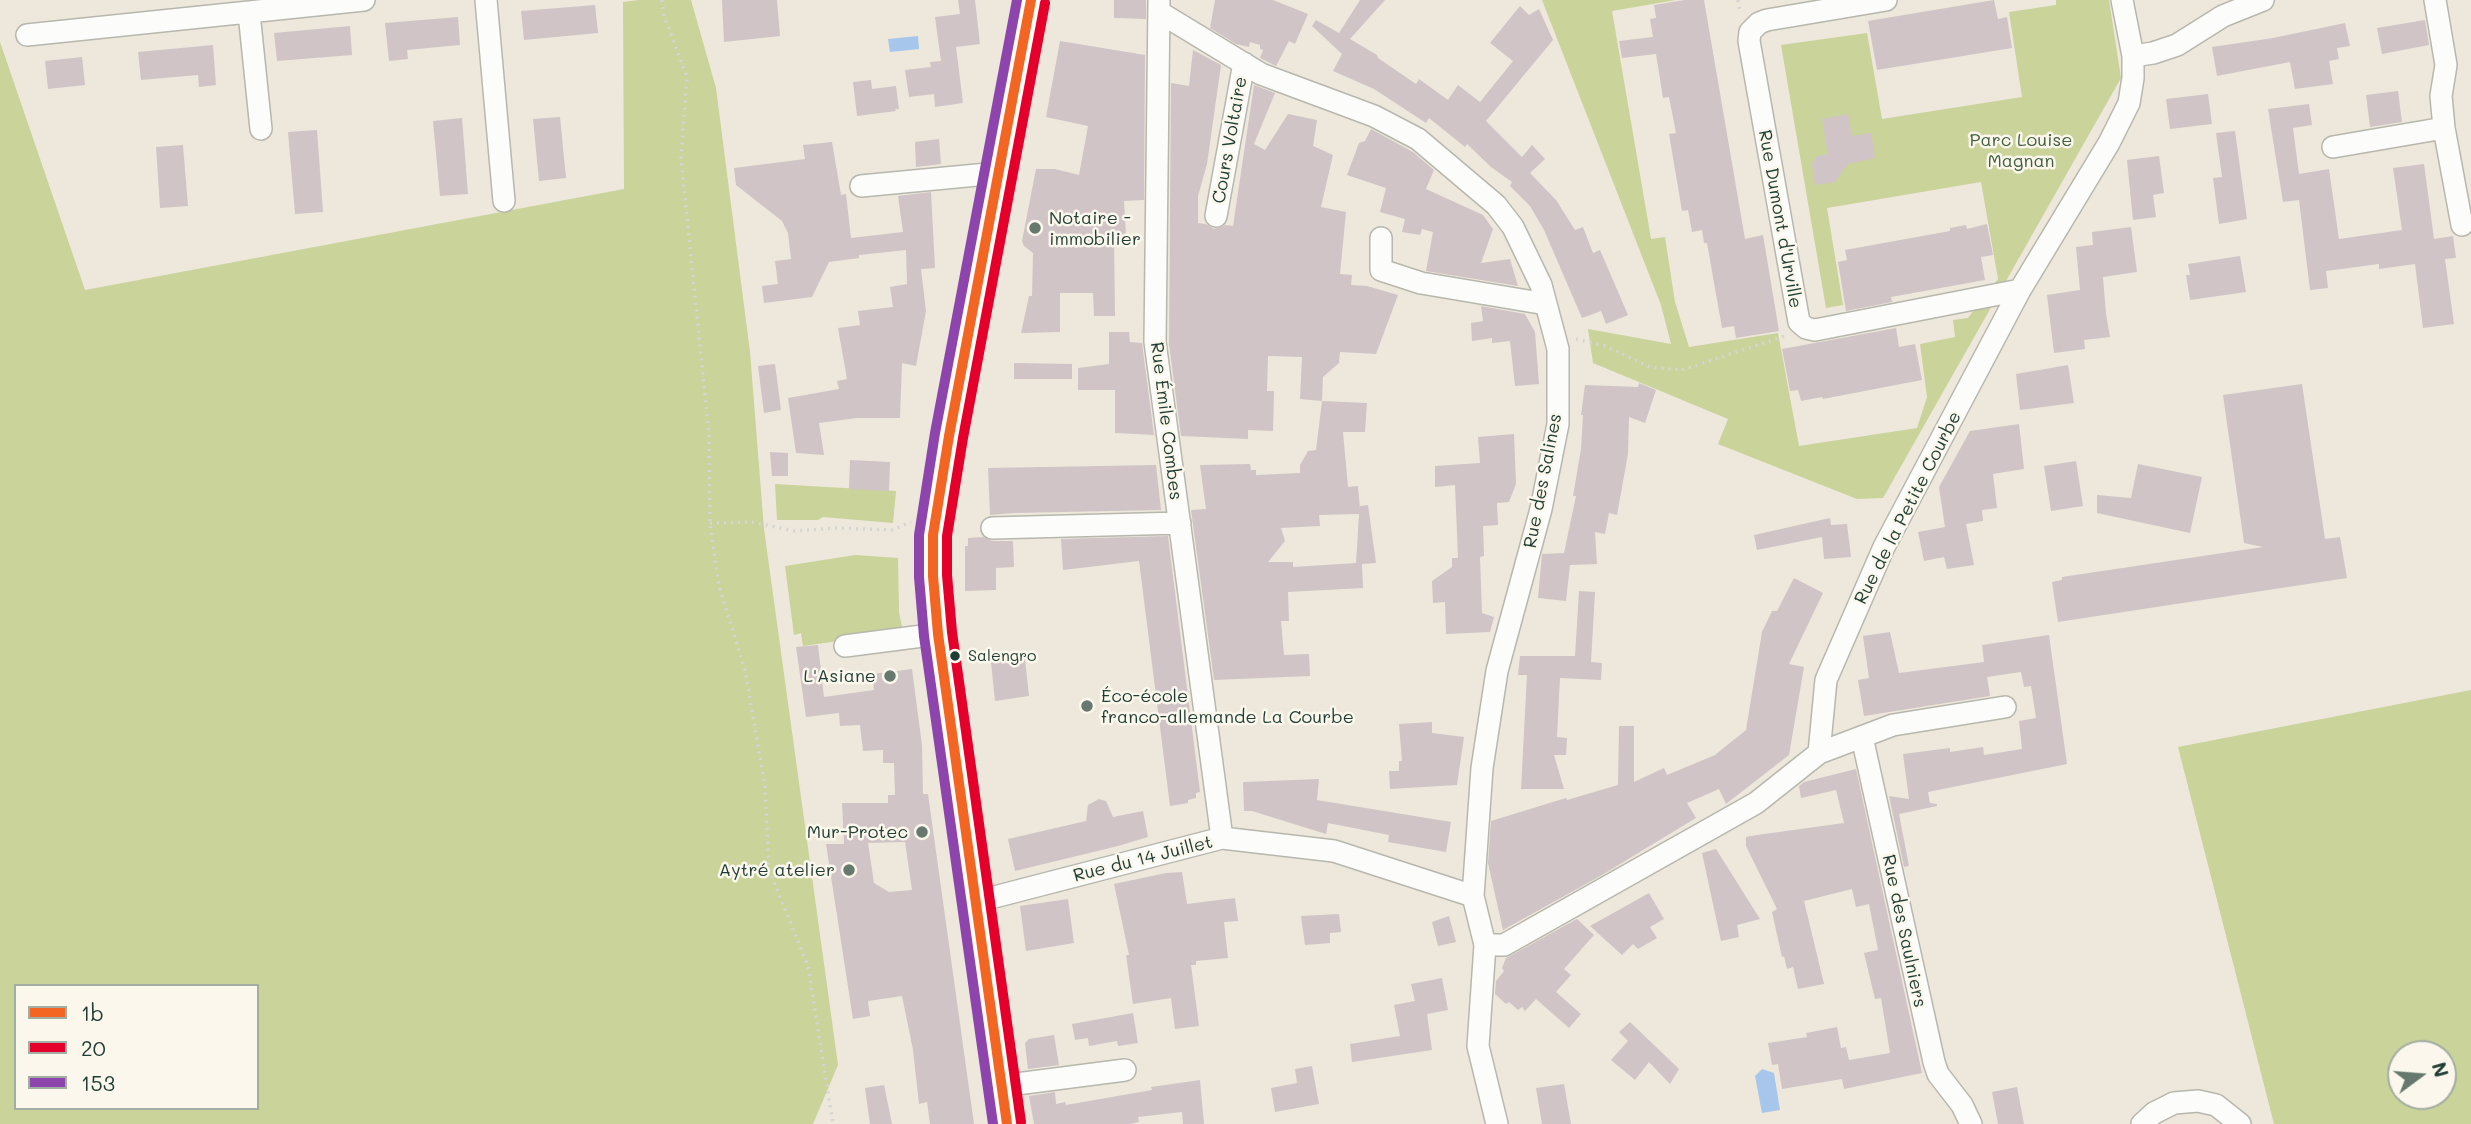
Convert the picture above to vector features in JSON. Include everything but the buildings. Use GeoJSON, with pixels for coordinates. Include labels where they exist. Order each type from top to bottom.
{"type":"FeatureCollection","features":[{"type":"Feature","properties":{"kind":"main road"},"geometry":{"type":"LineString","coordinates":[[1007,1124],[938,634],[933,576],[935,514],[1031,0]]}},
{"type":"Feature","properties":{"kind":"street"},"geometry":{"type":"LineString","coordinates":[[27,35],[364,0]]}},
{"type":"Feature","properties":{"kind":"street"},"geometry":{"type":"LineString","coordinates":[[486,0],[504,201]]}},
{"type":"Feature","properties":{"kind":"street","name":"Rue Dumont d'Urville"},"geometry":{"type":"LineString","coordinates":[[1886,0],[1767,20],[1759,23],[1750,32],[1749,41],[1799,322],[1815,330],[2020,290]]}},
{"type":"Feature","properties":{"kind":"street","name":"Rue de la Petite Courbe"},"geometry":{"type":"LineString","coordinates":[[1819,753],[1826,680],[1884,547],[2020,290],[2109,143],[2129,103],[2133,56],[2122,0]]}},
{"type":"Feature","properties":{"kind":"street"},"geometry":{"type":"LineString","coordinates":[[2133,56],[2177,45],[2223,16],[2263,0]]}},
{"type":"Feature","properties":{"kind":"street"},"geometry":{"type":"LineString","coordinates":[[2435,0],[2446,65],[2441,96],[2444,128],[2462,225]]}},
{"type":"Feature","properties":{"kind":"street","name":"Rue des Salines"},"geometry":{"type":"LineString","coordinates":[[1159,6],[1261,74],[1374,117],[1418,139],[1496,205],[1513,227],[1541,285],[1558,349],[1558,424],[1541,509],[1497,671],[1482,768],[1473,896],[1485,945],[1478,1045],[1497,1124]]}},
{"type":"Feature","properties":{"kind":"street","name":"Rue Émile Combes"},"geometry":{"type":"LineString","coordinates":[[1159,6],[1155,342],[1222,838]]}},
{"type":"Feature","properties":{"kind":"street"},"geometry":{"type":"LineString","coordinates":[[248,13],[261,129]]}},
{"type":"Feature","properties":{"kind":"street","name":"Cours Voltaire"},"geometry":{"type":"LineString","coordinates":[[1216,216],[1244,64]]}},
{"type":"Feature","properties":{"kind":"street"},"geometry":{"type":"LineString","coordinates":[[2333,148],[2444,128]]}},
{"type":"Feature","properties":{"kind":"street"},"geometry":{"type":"LineString","coordinates":[[862,186],[998,173]]}},
{"type":"Feature","properties":{"kind":"street"},"geometry":{"type":"LineString","coordinates":[[1381,238],[1381,270],[1421,283],[1546,304]]}},
{"type":"Feature","properties":{"kind":"street"},"geometry":{"type":"LineString","coordinates":[[992,528],[1180,523]]}},
{"type":"Feature","properties":{"kind":"street"},"geometry":{"type":"LineString","coordinates":[[845,646],[938,634]]}},
{"type":"Feature","properties":{"kind":"street"},"geometry":{"type":"LineString","coordinates":[[1485,945],[1504,945],[1756,803],[1819,753],[1894,725],[2005,706]]}},
{"type":"Feature","properties":{"kind":"street","name":"Rue des Saulniers"},"geometry":{"type":"LineString","coordinates":[[1862,737],[1934,1062],[1938,1074],[1962,1105],[1969,1120]]}},
{"type":"Feature","properties":{"kind":"street","name":"Rue du 14 Juillet"},"geometry":{"type":"LineString","coordinates":[[975,902],[1222,838],[1335,851],[1473,896]]}},
{"type":"Feature","properties":{"kind":"street"},"geometry":{"type":"LineString","coordinates":[[1001,1086],[1125,1070]]}},
{"type":"Feature","properties":{"kind":"street"},"geometry":{"type":"LineString","coordinates":[[2142,1124],[2154,1113],[2174,1103],[2198,1101],[2216,1105],[2241,1124]]}},
{"type":"Feature","properties":{"kind":"path"},"geometry":{"type":"LineString","coordinates":[[662,0],[664,16],[687,77],[681,158],[709,435],[710,523],[719,586],[745,670],[765,786],[769,870],[807,966],[833,1124]]}},
{"type":"Feature","properties":{"kind":"path"},"geometry":{"type":"LineString","coordinates":[[1554,333],[1605,346],[1650,367],[1682,370],[1807,328]]}},
{"type":"Feature","properties":{"kind":"path"},"geometry":{"type":"LineString","coordinates":[[710,523],[751,522],[795,531],[835,528],[892,530],[935,514]]}},
{"type":"Feature","properties":{"kind":"green space"},"geometry":{"type":"Polygon","coordinates":[[[691,0],[716,88],[750,352],[764,529],[838,1065],[813,1124],[0,1124],[0,42],[85,290],[624,189],[623,2],[691,0]]]}},
{"type":"Feature","properties":{"kind":"green space","name":"Parc Louise Magnan"},"geometry":{"type":"Polygon","coordinates":[[[1542,0],[1676,0],[1612,11],[1651,239],[1665,237],[1675,302],[1689,347],[1778,333],[1799,446],[1917,428],[1927,397],[1920,344],[1955,337],[1953,320],[1968,318],[1998,279],[1981,182],[1827,208],[1843,305],[1826,308],[1781,45],[1867,33],[1882,119],[2022,97],[2009,12],[2056,5],[2056,0],[2109,0],[2121,78],[1883,498],[1857,499],[1718,444],[1728,419],[1593,363],[1588,329],[1671,344],[1661,305],[1542,0]]]}},
{"type":"Feature","properties":{"kind":"green space"},"geometry":{"type":"Polygon","coordinates":[[[775,484],[896,491],[893,523],[823,517],[818,520],[777,520],[775,484]]]}},
{"type":"Feature","properties":{"kind":"green space"},"geometry":{"type":"Polygon","coordinates":[[[855,555],[898,558],[899,612],[903,632],[803,646],[801,633],[794,635],[785,566],[855,555]]]}},
{"type":"Feature","properties":{"kind":"green space"},"geometry":{"type":"Polygon","coordinates":[[[2471,690],[2471,1124],[2274,1124],[2178,747],[2471,690]]]}},
{"type":"Feature","properties":{"kind":"water"},"geometry":{"type":"Polygon","coordinates":[[[918,36],[919,49],[890,52],[888,39],[918,36]]]}},
{"type":"Feature","properties":{"kind":"water"},"geometry":{"type":"Polygon","coordinates":[[[1762,1069],[1774,1073],[1780,1110],[1762,1113],[1755,1076],[1762,1069]]]}},
{"type":"Feature","properties":{"kind":"transit line","name":"153"},"geometry":{"type":"LineString","coordinates":[[993,1124],[924,636],[919,535],[935,433],[1017,0]]}},
{"type":"Feature","properties":{"kind":"transit line","name":"1b"},"geometry":{"type":"LineString","coordinates":[[1007,1124],[938,634],[933,535],[1031,0]]}},
{"type":"Feature","properties":{"kind":"transit line","name":"20"},"geometry":{"type":"LineString","coordinates":[[1021,1122],[952,632],[947,536],[1045,3]]}},
{"type":"Feature","properties":{"kind":"place","name":"Notaire - immobilier"},"geometry":{"type":"Point","coordinates":[1035,228]}},
{"type":"Feature","properties":{"kind":"place","name":"Salengro"},"geometry":{"type":"Point","coordinates":[955,656]}},
{"type":"Feature","properties":{"kind":"place","name":"L'Asiane"},"geometry":{"type":"Point","coordinates":[890,676]}},
{"type":"Feature","properties":{"kind":"place","name":"Éco-école franco-allemande La Courbe"},"geometry":{"type":"Point","coordinates":[1087,706]}},
{"type":"Feature","properties":{"kind":"place","name":"Mur-Protec"},"geometry":{"type":"Point","coordinates":[922,832]}},
{"type":"Feature","properties":{"kind":"place","name":"Aytré atelier"},"geometry":{"type":"Point","coordinates":[849,870]}}]}
